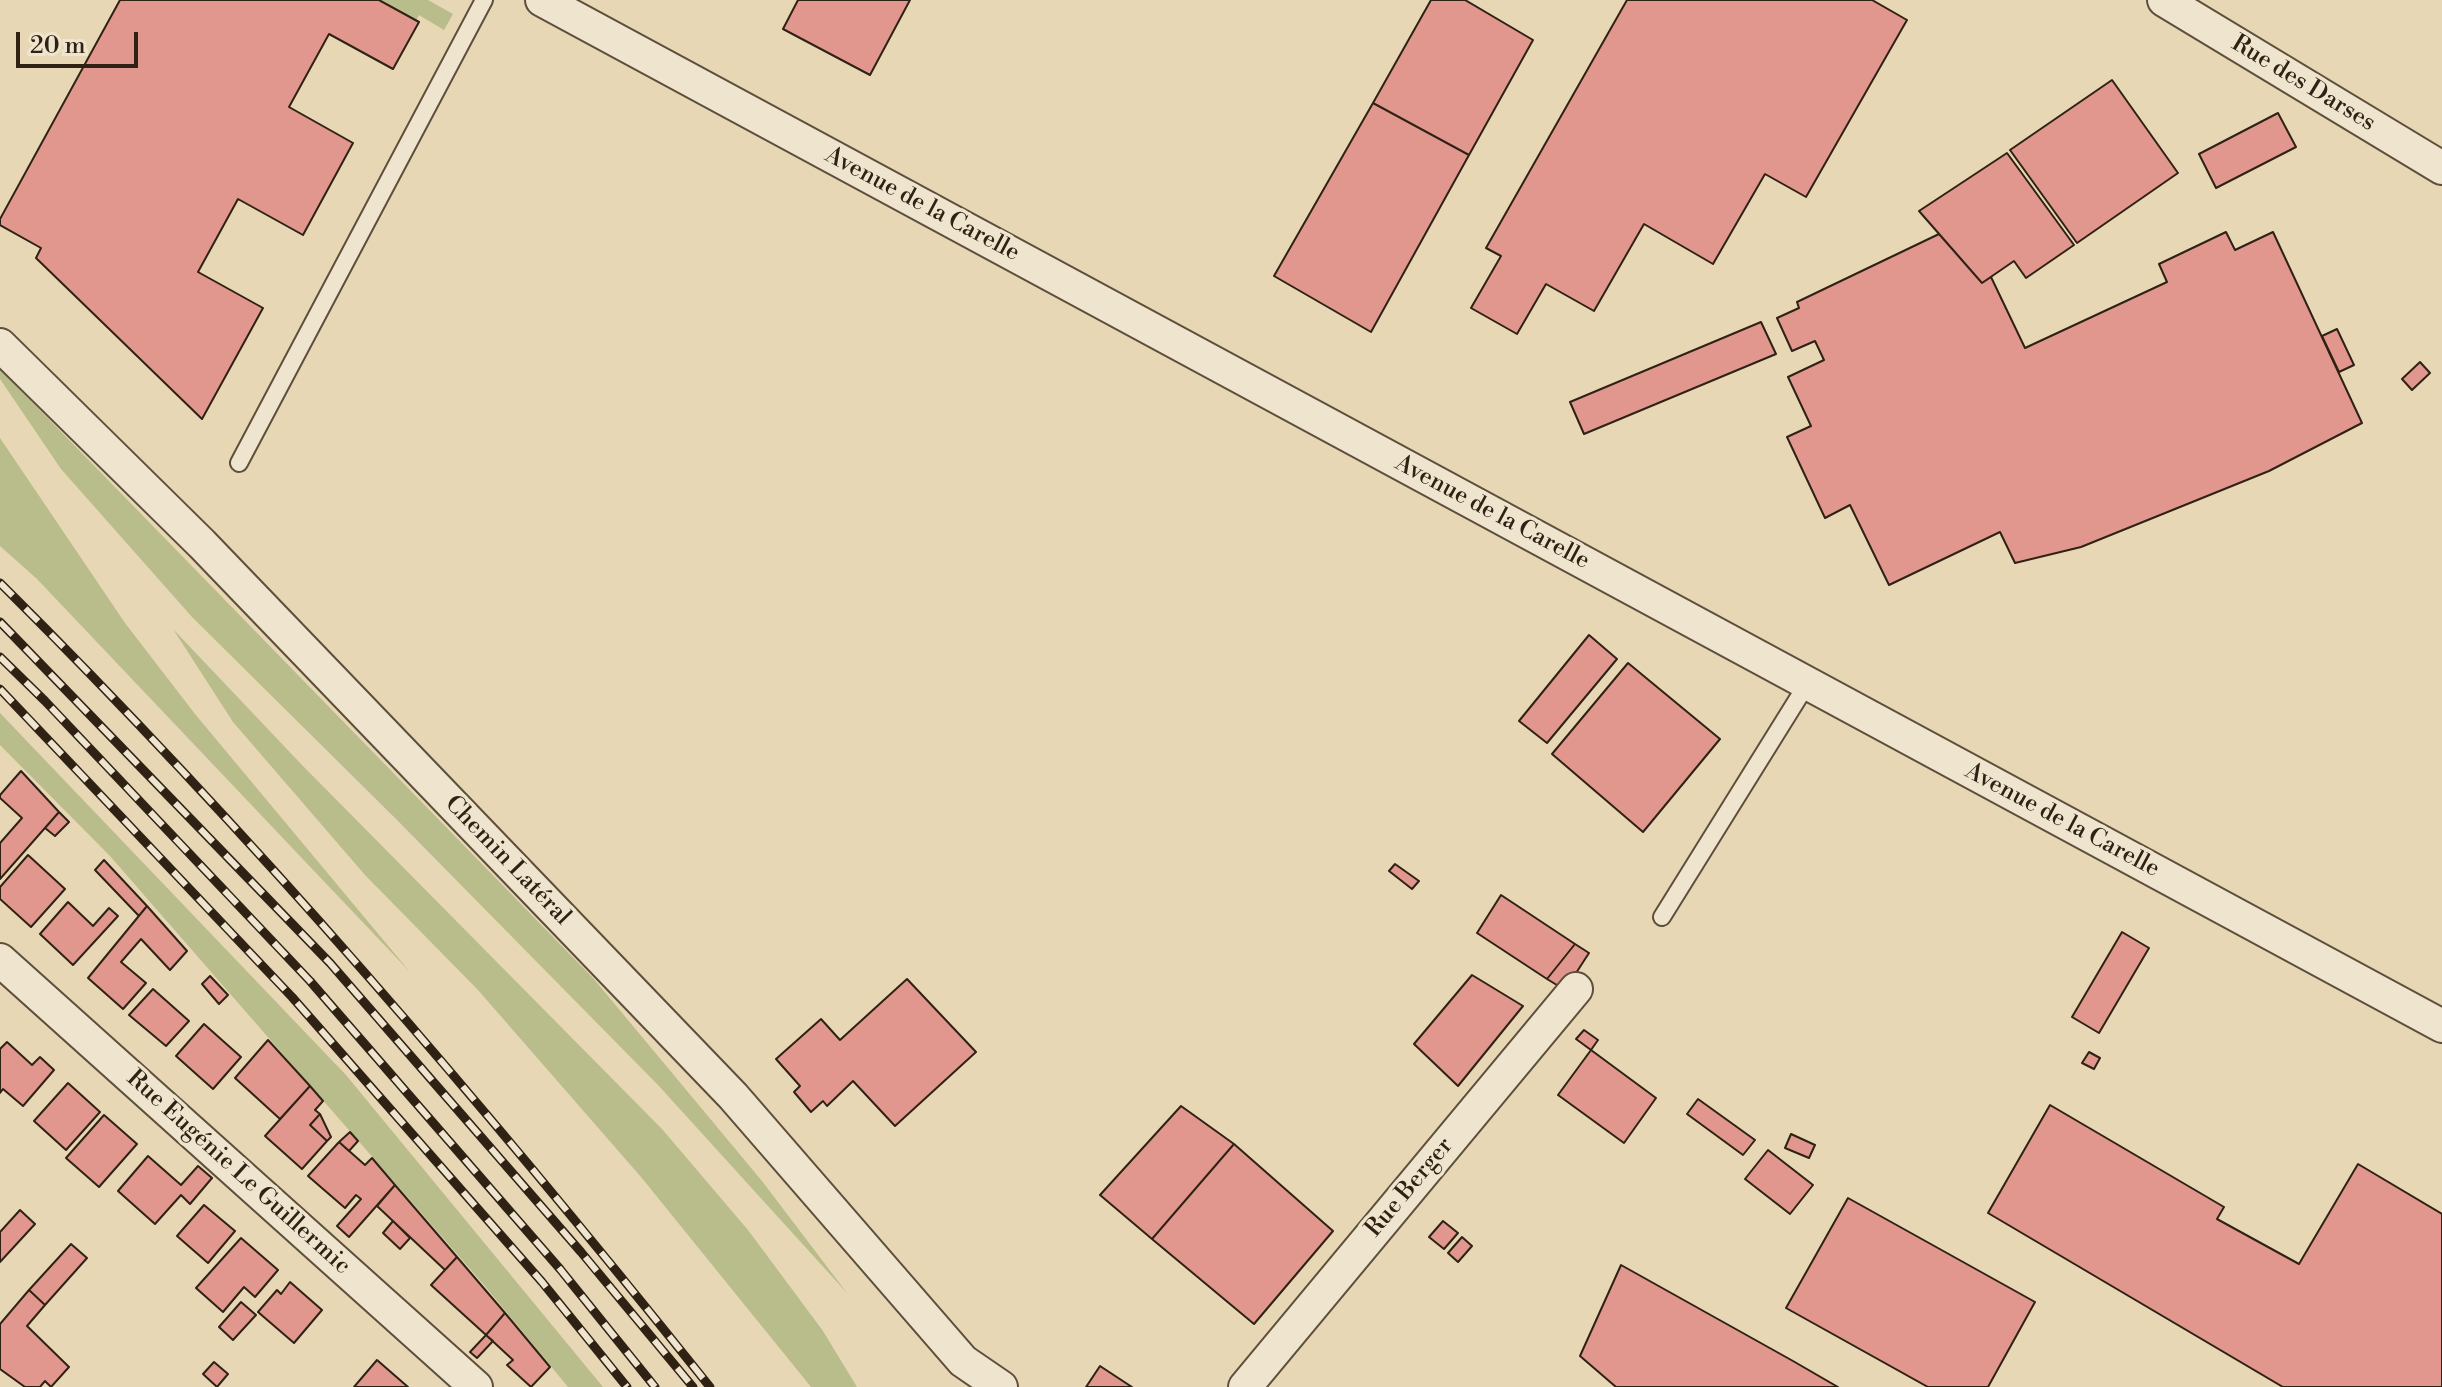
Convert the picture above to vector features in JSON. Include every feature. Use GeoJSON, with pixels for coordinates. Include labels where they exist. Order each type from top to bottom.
{"type":"FeatureCollection","features":[{"type":"Feature","properties":{"kind":"street","name":"Avenue de la Carelle"},"geometry":{"type":"LineString","coordinates":[[542,0],[587,14],[1807,684],[2442,1026]]}},
{"type":"Feature","properties":{"kind":"street","name":"Rue des Darses"},"geometry":{"type":"LineString","coordinates":[[2164,0],[2442,168]]}},
{"type":"Feature","properties":{"kind":"street","name":"Chemin Latéral"},"geometry":{"type":"LineString","coordinates":[[0,345],[202,544],[733,1096],[963,1361],[1001,1387]]}},
{"type":"Feature","properties":{"kind":"street","name":"Rue Eugénie Le Guillermic"},"geometry":{"type":"LineString","coordinates":[[0,960],[476,1387]]}},
{"type":"Feature","properties":{"kind":"street","name":"Rue Berger"},"geometry":{"type":"LineString","coordinates":[[1245,1387],[1576,989]]}},
{"type":"Feature","properties":{"kind":"lane"},"geometry":{"type":"LineString","coordinates":[[239,463],[484,0]]}},
{"type":"Feature","properties":{"kind":"lane"},"geometry":{"type":"LineString","coordinates":[[1662,917],[1807,684]]}},
{"type":"Feature","properties":{"kind":"green space"},"geometry":{"type":"Polygon","coordinates":[[[379,0],[428,0],[453,14],[444,30],[419,15],[416,21],[379,0]]]}},
{"type":"Feature","properties":{"kind":"green space"},"geometry":{"type":"Polygon","coordinates":[[[0,369],[593,978],[762,1181],[847,1293],[658,1085],[192,617],[61,469],[0,379],[0,369]]]}},
{"type":"Feature","properties":{"kind":"green space"},"geometry":{"type":"Polygon","coordinates":[[[0,438],[125,623],[195,714],[410,972],[37,579],[0,546],[0,438]]]}},
{"type":"Feature","properties":{"kind":"green space"},"geometry":{"type":"Polygon","coordinates":[[[173,629],[301,764],[662,1129],[748,1230],[823,1331],[857,1387],[811,1387],[641,1177],[478,990],[365,875],[233,722],[173,629]]]}},
{"type":"Feature","properties":{"kind":"green space"},"geometry":{"type":"Polygon","coordinates":[[[0,713],[346,1075],[603,1387],[568,1387],[484,1285],[110,856],[0,745],[0,713]]]}},
{"type":"Feature","properties":{"kind":"building"},"geometry":{"type":"Polygon","coordinates":[[[120,0],[379,0],[419,22],[393,69],[329,34],[289,107],[353,143],[303,235],[238,199],[198,272],[263,308],[202,419],[36,258],[41,248],[0,225],[0,219],[120,0]]]}},
{"type":"Feature","properties":{"kind":"building"},"geometry":{"type":"Polygon","coordinates":[[[798,0],[910,0],[870,75],[783,29],[798,0]]]}},
{"type":"Feature","properties":{"kind":"building"},"geometry":{"type":"Polygon","coordinates":[[[1431,0],[1465,0],[1533,40],[1469,155],[1373,103],[1431,0]]]}},
{"type":"Feature","properties":{"kind":"building"},"geometry":{"type":"Polygon","coordinates":[[[1627,0],[1872,0],[1907,20],[1806,197],[1765,174],[1713,264],[1644,224],[1594,311],[1546,284],[1517,334],[1471,308],[1501,256],[1486,248],[1627,0]]]}},
{"type":"Feature","properties":{"kind":"building"},"geometry":{"type":"Polygon","coordinates":[[[2112,80],[2178,173],[2077,243],[2010,150],[2112,80]]]}},
{"type":"Feature","properties":{"kind":"building"},"geometry":{"type":"Polygon","coordinates":[[[1373,103],[1469,155],[1371,332],[1274,276],[1373,103]]]}},
{"type":"Feature","properties":{"kind":"building"},"geometry":{"type":"Polygon","coordinates":[[[2278,113],[2296,147],[2216,188],[2199,154],[2278,113]]]}},
{"type":"Feature","properties":{"kind":"building"},"geometry":{"type":"Polygon","coordinates":[[[2007,153],[2074,245],[2026,278],[2014,261],[1982,283],[1919,211],[2007,153]]]}},
{"type":"Feature","properties":{"kind":"building"},"geometry":{"type":"Polygon","coordinates":[[[2226,232],[2235,250],[2273,232],[2362,423],[2269,471],[2081,547],[2015,563],[2000,532],[1889,585],[1850,505],[1825,518],[1787,437],[1811,426],[1788,377],[1824,360],[1815,341],[1792,351],[1777,318],[1799,308],[1797,302],[1939,234],[1982,283],[1991,277],[2025,348],[2167,282],[2159,264],[2226,232]]]}},
{"type":"Feature","properties":{"kind":"building"},"geometry":{"type":"Polygon","coordinates":[[[1761,322],[1776,354],[1584,434],[1570,402],[1761,322]]]}},
{"type":"Feature","properties":{"kind":"building"},"geometry":{"type":"Polygon","coordinates":[[[2337,329],[2354,365],[2339,372],[2322,336],[2337,329]]]}},
{"type":"Feature","properties":{"kind":"building"},"geometry":{"type":"Polygon","coordinates":[[[2420,362],[2430,373],[2412,390],[2402,379],[2420,362]]]}},
{"type":"Feature","properties":{"kind":"building"},"geometry":{"type":"Polygon","coordinates":[[[1589,635],[1617,659],[1547,743],[1519,721],[1589,635]]]}},
{"type":"Feature","properties":{"kind":"building"},"geometry":{"type":"Polygon","coordinates":[[[1628,663],[1720,739],[1643,832],[1552,754],[1628,663]]]}},
{"type":"Feature","properties":{"kind":"building"},"geometry":{"type":"Polygon","coordinates":[[[21,771],[59,812],[0,879],[0,843],[22,818],[0,795],[21,771]]]}},
{"type":"Feature","properties":{"kind":"building"},"geometry":{"type":"Polygon","coordinates":[[[59,812],[69,822],[55,836],[45,828],[59,812]]]}},
{"type":"Feature","properties":{"kind":"building"},"geometry":{"type":"Polygon","coordinates":[[[28,855],[65,889],[31,927],[0,899],[0,887],[28,855]]]}},
{"type":"Feature","properties":{"kind":"building"},"geometry":{"type":"Polygon","coordinates":[[[104,860],[147,906],[139,916],[95,870],[104,860]]]}},
{"type":"Feature","properties":{"kind":"building"},"geometry":{"type":"Polygon","coordinates":[[[1395,864],[1419,881],[1412,889],[1389,871],[1395,864]]]}},
{"type":"Feature","properties":{"kind":"building"},"geometry":{"type":"Polygon","coordinates":[[[1501,895],[1575,944],[1547,979],[1477,933],[1501,895]]]}},
{"type":"Feature","properties":{"kind":"building"},"geometry":{"type":"Polygon","coordinates":[[[68,902],[93,926],[109,908],[118,916],[73,965],[40,934],[68,902]]]}},
{"type":"Feature","properties":{"kind":"building"},"geometry":{"type":"Polygon","coordinates":[[[147,906],[187,951],[170,970],[141,939],[121,962],[146,983],[123,1009],[88,978],[147,906]]]}},
{"type":"Feature","properties":{"kind":"building"},"geometry":{"type":"Polygon","coordinates":[[[2122,932],[2149,948],[2099,1033],[2072,1017],[2122,932]]]}},
{"type":"Feature","properties":{"kind":"building"},"geometry":{"type":"Polygon","coordinates":[[[1575,944],[1589,953],[1565,990],[1547,979],[1575,944]]]}},
{"type":"Feature","properties":{"kind":"building"},"geometry":{"type":"Polygon","coordinates":[[[1472,975],[1523,1006],[1458,1086],[1414,1044],[1472,975]]]}},
{"type":"Feature","properties":{"kind":"building"},"geometry":{"type":"Polygon","coordinates":[[[210,976],[228,995],[219,1004],[202,984],[210,976]]]}},
{"type":"Feature","properties":{"kind":"building"},"geometry":{"type":"Polygon","coordinates":[[[907,979],[976,1052],[895,1126],[853,1081],[827,1106],[823,1101],[811,1112],[794,1092],[800,1086],[776,1059],[821,1019],[840,1040],[907,979]]]}},
{"type":"Feature","properties":{"kind":"building"},"geometry":{"type":"Polygon","coordinates":[[[153,989],[189,1021],[166,1046],[129,1015],[153,989]]]}},
{"type":"Feature","properties":{"kind":"building"},"geometry":{"type":"Polygon","coordinates":[[[204,1024],[241,1057],[213,1089],[176,1056],[204,1024]]]}},
{"type":"Feature","properties":{"kind":"building"},"geometry":{"type":"Polygon","coordinates":[[[1584,1030],[1598,1040],[1591,1050],[1576,1039],[1584,1030]]]}},
{"type":"Feature","properties":{"kind":"building"},"geometry":{"type":"Polygon","coordinates":[[[268,1040],[310,1086],[280,1119],[235,1078],[268,1040]]]}},
{"type":"Feature","properties":{"kind":"building"},"geometry":{"type":"Polygon","coordinates":[[[7,1042],[32,1065],[40,1057],[54,1070],[23,1106],[3,1089],[0,1093],[0,1049],[7,1042]]]}},
{"type":"Feature","properties":{"kind":"building"},"geometry":{"type":"Polygon","coordinates":[[[1591,1050],[1656,1098],[1624,1143],[1558,1095],[1591,1050]]]}},
{"type":"Feature","properties":{"kind":"building"},"geometry":{"type":"Polygon","coordinates":[[[2089,1052],[2100,1058],[2094,1069],[2082,1063],[2089,1052]]]}},
{"type":"Feature","properties":{"kind":"building"},"geometry":{"type":"Polygon","coordinates":[[[68,1083],[100,1112],[66,1150],[34,1121],[68,1083]]]}},
{"type":"Feature","properties":{"kind":"building"},"geometry":{"type":"Polygon","coordinates":[[[310,1086],[323,1101],[315,1110],[320,1114],[310,1125],[327,1141],[302,1169],[265,1136],[310,1086]]]}},
{"type":"Feature","properties":{"kind":"building"},"geometry":{"type":"Polygon","coordinates":[[[1698,1099],[1755,1140],[1743,1155],[1687,1114],[1698,1099]]]}},
{"type":"Feature","properties":{"kind":"building"},"geometry":{"type":"Polygon","coordinates":[[[2050,1105],[2224,1207],[2217,1219],[2299,1264],[2358,1164],[2442,1214],[2442,1387],[2283,1387],[1988,1213],[2050,1105]]]}},
{"type":"Feature","properties":{"kind":"building"},"geometry":{"type":"Polygon","coordinates":[[[1181,1106],[1234,1144],[1152,1239],[1100,1195],[1181,1106]]]}},
{"type":"Feature","properties":{"kind":"building"},"geometry":{"type":"Polygon","coordinates":[[[320,1114],[331,1137],[327,1141],[310,1125],[320,1114]]]}},
{"type":"Feature","properties":{"kind":"building"},"geometry":{"type":"Polygon","coordinates":[[[104,1115],[137,1144],[99,1187],[66,1158],[104,1115]]]}},
{"type":"Feature","properties":{"kind":"building"},"geometry":{"type":"Polygon","coordinates":[[[350,1132],[358,1141],[349,1151],[339,1142],[350,1132]]]}},
{"type":"Feature","properties":{"kind":"building"},"geometry":{"type":"Polygon","coordinates":[[[1791,1134],[1815,1145],[1809,1158],[1785,1148],[1791,1134]]]}},
{"type":"Feature","properties":{"kind":"building"},"geometry":{"type":"Polygon","coordinates":[[[339,1142],[365,1165],[372,1158],[395,1185],[349,1237],[337,1226],[361,1199],[356,1195],[345,1208],[308,1176],[339,1142]]]}},
{"type":"Feature","properties":{"kind":"building"},"geometry":{"type":"Polygon","coordinates":[[[1234,1144],[1333,1231],[1254,1324],[1152,1239],[1234,1144]]]}},
{"type":"Feature","properties":{"kind":"building"},"geometry":{"type":"Polygon","coordinates":[[[1768,1150],[1813,1185],[1790,1214],[1745,1179],[1768,1150]]]}},
{"type":"Feature","properties":{"kind":"building"},"geometry":{"type":"Polygon","coordinates":[[[148,1156],[181,1185],[198,1166],[212,1178],[190,1204],[181,1195],[155,1224],[118,1191],[148,1156]]]}},
{"type":"Feature","properties":{"kind":"building"},"geometry":{"type":"Polygon","coordinates":[[[395,1185],[457,1257],[445,1270],[377,1206],[395,1185]]]}},
{"type":"Feature","properties":{"kind":"building"},"geometry":{"type":"Polygon","coordinates":[[[1848,1198],[2035,1302],[1988,1387],[1928,1387],[1786,1308],[1848,1198]]]}},
{"type":"Feature","properties":{"kind":"building"},"geometry":{"type":"Polygon","coordinates":[[[204,1205],[235,1231],[208,1263],[177,1236],[204,1205]]]}},
{"type":"Feature","properties":{"kind":"building"},"geometry":{"type":"Polygon","coordinates":[[[20,1210],[35,1224],[0,1262],[0,1232],[20,1210]]]}},
{"type":"Feature","properties":{"kind":"building"},"geometry":{"type":"Polygon","coordinates":[[[393,1221],[410,1238],[400,1249],[383,1233],[393,1221]]]}},
{"type":"Feature","properties":{"kind":"building"},"geometry":{"type":"Polygon","coordinates":[[[1443,1221],[1458,1233],[1444,1249],[1429,1237],[1443,1221]]]}},
{"type":"Feature","properties":{"kind":"building"},"geometry":{"type":"Polygon","coordinates":[[[1462,1237],[1472,1246],[1458,1262],[1448,1253],[1462,1237]]]}},
{"type":"Feature","properties":{"kind":"building"},"geometry":{"type":"Polygon","coordinates":[[[241,1238],[278,1270],[255,1297],[244,1287],[223,1312],[196,1288],[241,1238]]]}},
{"type":"Feature","properties":{"kind":"building"},"geometry":{"type":"Polygon","coordinates":[[[71,1244],[87,1258],[45,1305],[29,1290],[71,1244]]]}},
{"type":"Feature","properties":{"kind":"building"},"geometry":{"type":"Polygon","coordinates":[[[457,1257],[505,1313],[486,1335],[431,1285],[457,1257]]]}},
{"type":"Feature","properties":{"kind":"building"},"geometry":{"type":"Polygon","coordinates":[[[1621,1265],[1838,1387],[1616,1387],[1580,1356],[1621,1265]]]}},
{"type":"Feature","properties":{"kind":"building"},"geometry":{"type":"Polygon","coordinates":[[[290,1282],[322,1310],[294,1343],[258,1312],[277,1290],[281,1294],[290,1282]]]}},
{"type":"Feature","properties":{"kind":"building"},"geometry":{"type":"Polygon","coordinates":[[[29,1290],[45,1305],[27,1326],[69,1367],[51,1387],[45,1381],[40,1387],[25,1387],[0,1369],[0,1324],[29,1290]]]}},
{"type":"Feature","properties":{"kind":"building"},"geometry":{"type":"Polygon","coordinates":[[[241,1302],[256,1315],[233,1340],[219,1327],[241,1302]]]}},
{"type":"Feature","properties":{"kind":"building"},"geometry":{"type":"Polygon","coordinates":[[[505,1313],[550,1367],[531,1387],[507,1365],[513,1360],[486,1335],[505,1313]]]}},
{"type":"Feature","properties":{"kind":"building"},"geometry":{"type":"Polygon","coordinates":[[[486,1335],[493,1341],[477,1358],[470,1352],[486,1335]]]}},
{"type":"Feature","properties":{"kind":"building"},"geometry":{"type":"Polygon","coordinates":[[[377,1360],[408,1387],[354,1387],[377,1360]]]}},
{"type":"Feature","properties":{"kind":"building"},"geometry":{"type":"Polygon","coordinates":[[[214,1362],[228,1374],[217,1387],[203,1374],[214,1362]]]}},
{"type":"Feature","properties":{"kind":"building"},"geometry":{"type":"Polygon","coordinates":[[[1100,1366],[1132,1387],[1086,1387],[1100,1366]]]}},
{"type":"Feature","properties":{"kind":"railway"},"geometry":{"type":"LineString","coordinates":[[0,583],[187,776],[367,975],[541,1179],[710,1387]]}},
{"type":"Feature","properties":{"kind":"railway"},"geometry":{"type":"LineString","coordinates":[[0,622],[330,963],[581,1252],[693,1387]]}},
{"type":"Feature","properties":{"kind":"railway"},"geometry":{"type":"LineString","coordinates":[[0,657],[310,981],[560,1269],[655,1387]]}},
{"type":"Feature","properties":{"kind":"railway"},"geometry":{"type":"LineString","coordinates":[[0,689],[292,997],[542,1282],[627,1387]]}}]}
